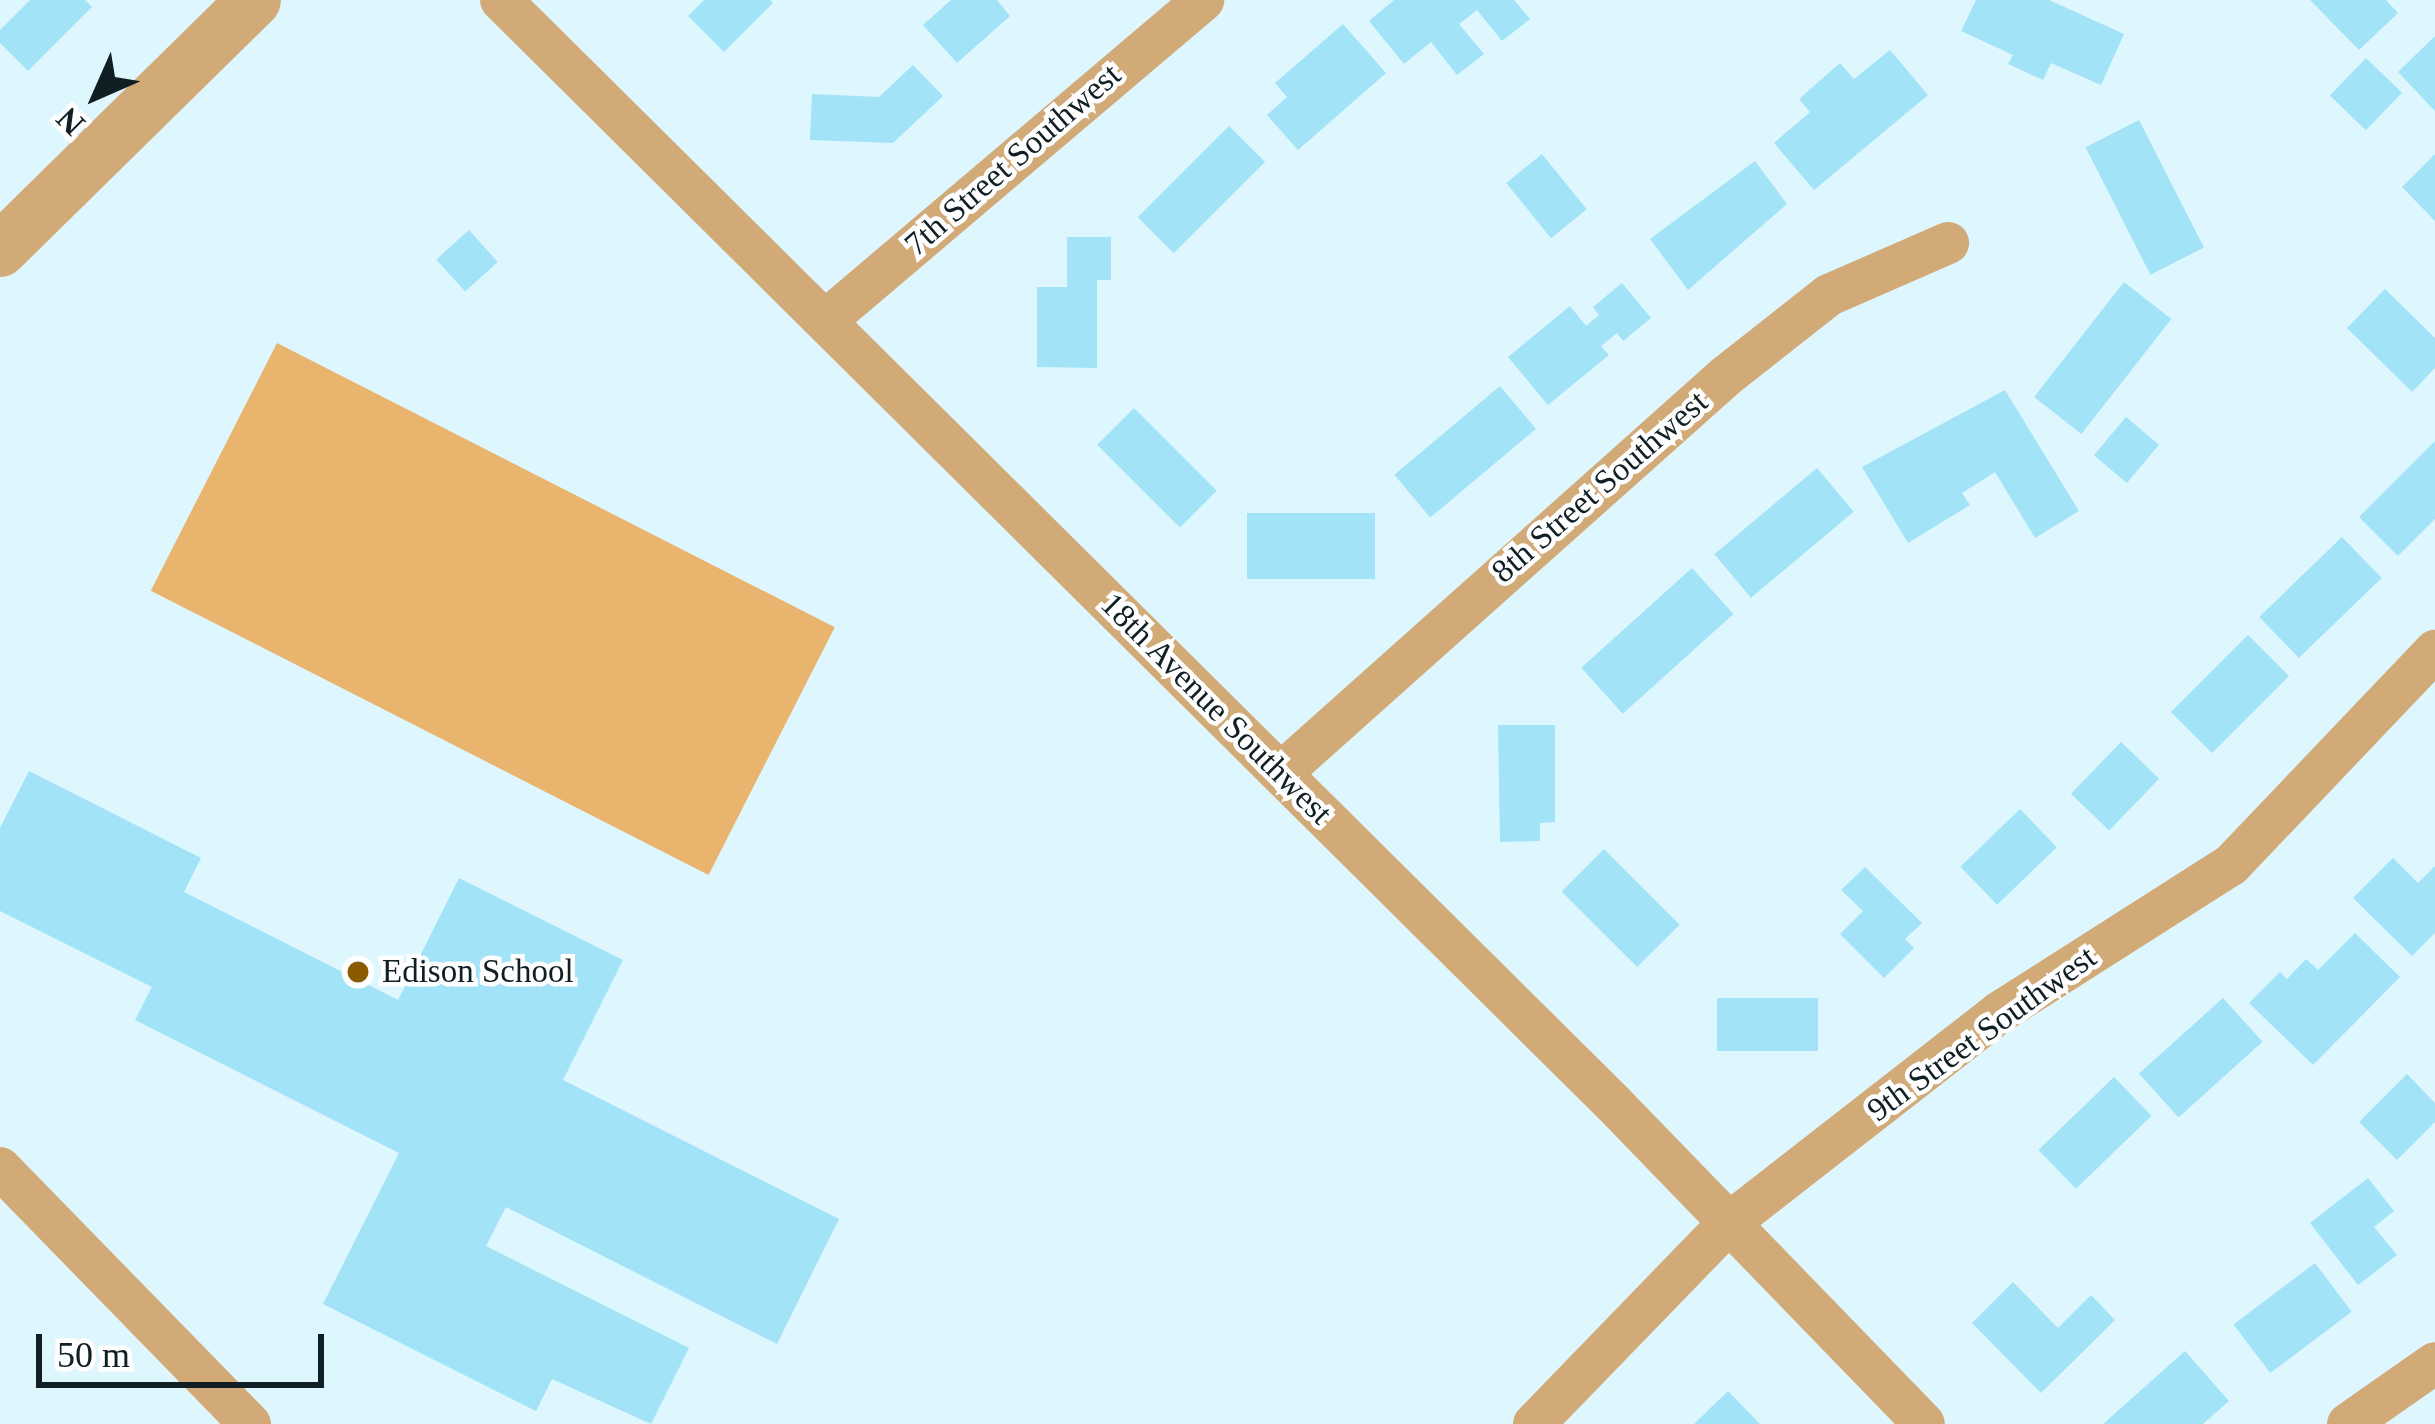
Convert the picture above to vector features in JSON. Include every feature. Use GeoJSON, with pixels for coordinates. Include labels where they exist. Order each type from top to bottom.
{"type":"FeatureCollection","features":[{"type":"Feature","properties":{"kind":"street"},"geometry":{"type":"LineString","coordinates":[[0,250],[254,0]]}},
{"type":"Feature","properties":{"kind":"street","name":"18th Avenue Southwest"},"geometry":{"type":"LineString","coordinates":[[501,0],[1281,773],[1924,1424]]}},
{"type":"Feature","properties":{"kind":"street","name":"7th Street Southwest"},"geometry":{"type":"LineString","coordinates":[[825,321],[1203,0]]}},
{"type":"Feature","properties":{"kind":"street","name":"8th Street Southwest"},"geometry":{"type":"LineString","coordinates":[[1281,773],[1726,376],[1829,295],[1948,243]]}},
{"type":"Feature","properties":{"kind":"street","name":"9th Street Southwest"},"geometry":{"type":"LineString","coordinates":[[1534,1424],[1729,1223],[2000,1012],[2231,865],[2435,651]]}},
{"type":"Feature","properties":{"kind":"street"},"geometry":{"type":"LineString","coordinates":[[0,1168],[250,1424]]}},
{"type":"Feature","properties":{"kind":"street"},"geometry":{"type":"LineString","coordinates":[[2348,1424],[2435,1363]]}},
{"type":"Feature","properties":{"kind":"shaded area"},"geometry":{"type":"Polygon","coordinates":[[[277,343],[835,627],[709,875],[151,591],[277,343]]]}},
{"type":"Feature","properties":{"kind":"building"},"geometry":{"type":"Polygon","coordinates":[[[30,0],[85,0],[92,7],[28,71],[0,43],[0,30],[30,0]]]}},
{"type":"Feature","properties":{"kind":"building"},"geometry":{"type":"Polygon","coordinates":[[[704,0],[773,3],[724,52],[688,16],[704,0]]]}},
{"type":"Feature","properties":{"kind":"building"},"geometry":{"type":"Polygon","coordinates":[[[951,0],[997,0],[1010,16],[957,63],[923,25],[951,0]]]}},
{"type":"Feature","properties":{"kind":"building"},"geometry":{"type":"Polygon","coordinates":[[[1394,0],[1514,0],[1530,19],[1502,41],[1477,10],[1459,24],[1484,54],[1457,75],[1431,42],[1404,64],[1369,21],[1394,0]]]}},
{"type":"Feature","properties":{"kind":"building"},"geometry":{"type":"Polygon","coordinates":[[[1976,0],[2049,0],[2124,34],[2101,85],[2051,63],[2043,80],[2008,64],[2013,55],[1961,31],[1976,0]]]}},
{"type":"Feature","properties":{"kind":"building"},"geometry":{"type":"Polygon","coordinates":[[[2310,0],[2386,0],[2398,13],[2359,50],[2310,0]]]}},
{"type":"Feature","properties":{"kind":"building"},"geometry":{"type":"Polygon","coordinates":[[[1343,24],[1386,73],[1298,150],[1267,115],[1287,97],[1275,83],[1343,24]]]}},
{"type":"Feature","properties":{"kind":"building"},"geometry":{"type":"Polygon","coordinates":[[[2435,36],[2435,111],[2398,72],[2435,36]]]}},
{"type":"Feature","properties":{"kind":"building"},"geometry":{"type":"Polygon","coordinates":[[[1890,50],[1928,95],[1814,190],[1774,143],[1810,112],[1799,99],[1840,63],[1854,79],[1890,50]]]}},
{"type":"Feature","properties":{"kind":"building"},"geometry":{"type":"Polygon","coordinates":[[[2366,58],[2402,93],[2366,130],[2330,95],[2366,58]]]}},
{"type":"Feature","properties":{"kind":"building"},"geometry":{"type":"Polygon","coordinates":[[[913,65],[943,96],[893,143],[810,140],[812,94],[879,97],[913,65]]]}},
{"type":"Feature","properties":{"kind":"building"},"geometry":{"type":"Polygon","coordinates":[[[2139,120],[2204,247],[2150,275],[2086,147],[2139,120]]]}},
{"type":"Feature","properties":{"kind":"building"},"geometry":{"type":"Polygon","coordinates":[[[1229,126],[1265,162],[1174,253],[1138,217],[1229,126]]]}},
{"type":"Feature","properties":{"kind":"building"},"geometry":{"type":"Polygon","coordinates":[[[1542,154],[1587,209],[1551,238],[1506,183],[1542,154]]]}},
{"type":"Feature","properties":{"kind":"building"},"geometry":{"type":"Polygon","coordinates":[[[2435,154],[2435,221],[2402,187],[2435,154]]]}},
{"type":"Feature","properties":{"kind":"building"},"geometry":{"type":"Polygon","coordinates":[[[1755,161],[1787,204],[1688,290],[1650,239],[1755,161]]]}},
{"type":"Feature","properties":{"kind":"building"},"geometry":{"type":"Polygon","coordinates":[[[469,230],[498,262],[465,291],[436,259],[469,230]]]}},
{"type":"Feature","properties":{"kind":"building"},"geometry":{"type":"Polygon","coordinates":[[[1067,237],[1111,237],[1111,280],[1097,280],[1097,368],[1037,367],[1037,287],[1067,287],[1067,237]]]}},
{"type":"Feature","properties":{"kind":"building"},"geometry":{"type":"Polygon","coordinates":[[[2124,282],[2171,319],[2081,434],[2034,397],[2124,282]]]}},
{"type":"Feature","properties":{"kind":"building"},"geometry":{"type":"Polygon","coordinates":[[[1622,283],[1651,318],[1623,341],[1617,333],[1601,346],[1609,355],[1548,405],[1508,357],[1570,306],[1586,326],[1599,315],[1593,307],[1622,283]]]}},
{"type":"Feature","properties":{"kind":"building"},"geometry":{"type":"Polygon","coordinates":[[[2385,289],[2435,338],[2435,368],[2412,392],[2347,328],[2385,289]]]}},
{"type":"Feature","properties":{"kind":"building"},"geometry":{"type":"Polygon","coordinates":[[[1500,386],[1536,429],[1430,518],[1394,475],[1500,386]]]}},
{"type":"Feature","properties":{"kind":"building"},"geometry":{"type":"Polygon","coordinates":[[[2005,390],[2079,511],[2035,538],[1995,472],[1962,493],[1970,505],[1908,543],[1862,467],[2005,390]]]}},
{"type":"Feature","properties":{"kind":"building"},"geometry":{"type":"Polygon","coordinates":[[[1134,408],[1217,491],[1180,528],[1097,445],[1134,408]]]}},
{"type":"Feature","properties":{"kind":"building"},"geometry":{"type":"Polygon","coordinates":[[[2126,417],[2159,445],[2127,483],[2094,455],[2126,417]]]}},
{"type":"Feature","properties":{"kind":"building"},"geometry":{"type":"Polygon","coordinates":[[[2435,441],[2435,519],[2398,556],[2359,517],[2435,441]]]}},
{"type":"Feature","properties":{"kind":"building"},"geometry":{"type":"Polygon","coordinates":[[[1817,468],[1854,512],[1751,598],[1714,554],[1817,468]]]}},
{"type":"Feature","properties":{"kind":"building"},"geometry":{"type":"Polygon","coordinates":[[[1247,513],[1375,513],[1375,579],[1247,579],[1247,513]]]}},
{"type":"Feature","properties":{"kind":"building"},"geometry":{"type":"Polygon","coordinates":[[[2342,537],[2382,578],[2299,658],[2259,617],[2342,537]]]}},
{"type":"Feature","properties":{"kind":"building"},"geometry":{"type":"Polygon","coordinates":[[[1692,568],[1733,614],[1623,714],[1581,668],[1692,568]]]}},
{"type":"Feature","properties":{"kind":"building"},"geometry":{"type":"Polygon","coordinates":[[[2248,635],[2289,676],[2212,753],[2171,712],[2248,635]]]}},
{"type":"Feature","properties":{"kind":"building"},"geometry":{"type":"Polygon","coordinates":[[[1498,725],[1555,725],[1555,822],[1540,823],[1540,841],[1500,842],[1498,725]]]}},
{"type":"Feature","properties":{"kind":"building"},"geometry":{"type":"Polygon","coordinates":[[[2121,742],[2159,779],[2109,831],[2071,794],[2121,742]]]}},
{"type":"Feature","properties":{"kind":"building","name":"Edison School"},"geometry":{"type":"Polygon","coordinates":[[[29,771],[201,858],[184,892],[398,1000],[459,878],[623,960],[563,1080],[839,1219],[777,1344],[506,1207],[486,1246],[689,1348],[651,1424],[552,1379],[536,1411],[323,1304],[399,1153],[135,1020],[152,987],[0,911],[0,828],[29,771]]]}},
{"type":"Feature","properties":{"kind":"building"},"geometry":{"type":"Polygon","coordinates":[[[2020,809],[2057,847],[1997,905],[1960,867],[2020,809]]]}},
{"type":"Feature","properties":{"kind":"building"},"geometry":{"type":"Polygon","coordinates":[[[1604,849],[1680,925],[1637,967],[1562,891],[1604,849]]]}},
{"type":"Feature","properties":{"kind":"building"},"geometry":{"type":"Polygon","coordinates":[[[2393,858],[2418,883],[2435,866],[2435,933],[2412,956],[2353,898],[2393,858]]]}},
{"type":"Feature","properties":{"kind":"building"},"geometry":{"type":"Polygon","coordinates":[[[1865,867],[1922,923],[1905,939],[1914,948],[1884,978],[1840,934],[1863,911],[1841,890],[1865,867]]]}},
{"type":"Feature","properties":{"kind":"building"},"geometry":{"type":"Polygon","coordinates":[[[2355,933],[2400,977],[2313,1065],[2249,1003],[2280,972],[2287,979],[2306,959],[2318,970],[2355,933]]]}},
{"type":"Feature","properties":{"kind":"building"},"geometry":{"type":"Polygon","coordinates":[[[1717,998],[1818,998],[1818,1051],[1717,1051],[1717,998]]]}},
{"type":"Feature","properties":{"kind":"building"},"geometry":{"type":"Polygon","coordinates":[[[2223,998],[2262,1042],[2179,1117],[2139,1074],[2223,998]]]}},
{"type":"Feature","properties":{"kind":"building"},"geometry":{"type":"Polygon","coordinates":[[[2407,1074],[2435,1103],[2435,1122],[2397,1160],[2359,1122],[2407,1074]]]}},
{"type":"Feature","properties":{"kind":"building"},"geometry":{"type":"Polygon","coordinates":[[[2114,1077],[2152,1116],[2076,1189],[2038,1150],[2114,1077]]]}},
{"type":"Feature","properties":{"kind":"building"},"geometry":{"type":"Polygon","coordinates":[[[2368,1178],[2394,1211],[2374,1227],[2397,1255],[2358,1285],[2310,1223],[2368,1178]]]}},
{"type":"Feature","properties":{"kind":"building"},"geometry":{"type":"Polygon","coordinates":[[[2315,1263],[2352,1312],[2270,1373],[2234,1324],[2315,1263]]]}},
{"type":"Feature","properties":{"kind":"building"},"geometry":{"type":"Polygon","coordinates":[[[2013,1282],[2058,1328],[2091,1295],[2115,1320],[2041,1393],[1972,1323],[2013,1282]]]}},
{"type":"Feature","properties":{"kind":"building"},"geometry":{"type":"Polygon","coordinates":[[[2185,1351],[2229,1401],[2203,1424],[2103,1424],[2185,1351]]]}},
{"type":"Feature","properties":{"kind":"building"},"geometry":{"type":"Polygon","coordinates":[[[1728,1391],[1760,1424],[1694,1424],[1728,1391]]]}},
{"type":"Feature","properties":{"kind":"place","name":"Edison School"},"geometry":{"type":"Point","coordinates":[358,972]}}]}
